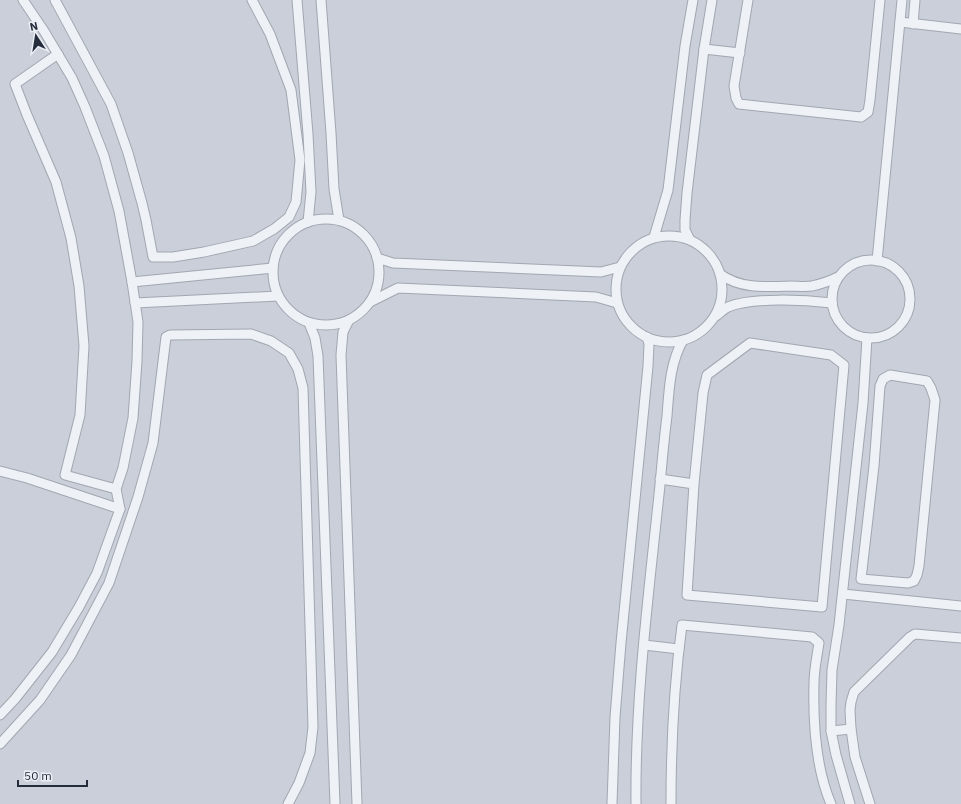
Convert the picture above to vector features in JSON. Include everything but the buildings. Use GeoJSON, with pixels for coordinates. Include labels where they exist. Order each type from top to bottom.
{"type":"FeatureCollection","features":[{"type":"Feature","properties":{"kind":"lane"},"geometry":{"type":"LineString","coordinates":[[0,716],[52,652],[79,607],[97,573],[120,510],[116,490],[123,468],[133,418],[138,322],[119,211],[104,156],[72,78],[23,0]]}},
{"type":"Feature","properties":{"kind":"lane"},"geometry":{"type":"LineString","coordinates":[[56,0],[111,104],[128,153],[143,208],[153,257],[174,257],[253,241],[274,229],[289,216],[296,202],[300,160],[291,90],[270,34],[252,0]]}},
{"type":"Feature","properties":{"kind":"lane"},"geometry":{"type":"LineString","coordinates":[[297,0],[308,134],[311,192],[308,222]]}},
{"type":"Feature","properties":{"kind":"lane"},"geometry":{"type":"LineString","coordinates":[[321,0],[334,189],[339,220]]}},
{"type":"Feature","properties":{"kind":"lane"},"geometry":{"type":"LineString","coordinates":[[654,237],[668,190],[685,46],[693,0]]}},
{"type":"Feature","properties":{"kind":"lane"},"geometry":{"type":"LineString","coordinates":[[690,240],[685,230],[687,193],[704,49],[712,0]]}},
{"type":"Feature","properties":{"kind":"lane"},"geometry":{"type":"LineString","coordinates":[[748,0],[734,86],[736,98],[739,104],[861,117],[868,112],[870,100],[880,0]]}},
{"type":"Feature","properties":{"kind":"lane"},"geometry":{"type":"LineString","coordinates":[[877,261],[902,0]]}},
{"type":"Feature","properties":{"kind":"lane"},"geometry":{"type":"LineString","coordinates":[[913,24],[915,0]]}},
{"type":"Feature","properties":{"kind":"lane"},"geometry":{"type":"LineString","coordinates":[[900,22],[961,29]]}},
{"type":"Feature","properties":{"kind":"lane"},"geometry":{"type":"LineString","coordinates":[[704,49],[740,53]]}},
{"type":"Feature","properties":{"kind":"lane"},"geometry":{"type":"LineString","coordinates":[[58,54],[15,84],[56,182],[71,238],[79,286],[84,346],[80,415],[65,475],[116,490]]}},
{"type":"Feature","properties":{"kind":"lane"},"geometry":{"type":"LineString","coordinates":[[320,219],[339,220],[363,234],[374,249],[378,258],[379,280],[375,294],[370,302],[361,312],[349,320],[331,325],[310,323],[296,316],[278,296],[272,268],[275,255],[282,242],[294,229],[308,222],[320,219]]}},
{"type":"Feature","properties":{"kind":"lane"},"geometry":{"type":"LineString","coordinates":[[713,318],[719,306],[722,292],[720,274],[717,265],[699,244],[672,235],[654,237],[637,245],[624,259],[615,285],[617,303],[625,320],[638,333],[665,342],[683,340],[700,332],[713,318],[727,308],[741,303],[795,301],[832,303]]}},
{"type":"Feature","properties":{"kind":"lane"},"geometry":{"type":"LineString","coordinates":[[378,258],[393,263],[592,272],[600,272],[620,267]]}},
{"type":"Feature","properties":{"kind":"lane"},"geometry":{"type":"LineString","coordinates":[[720,274],[728,280],[739,284],[763,287],[810,286],[826,283],[838,277],[848,267],[854,264],[867,260],[877,261],[893,267],[903,276],[908,288],[910,302],[907,315],[894,331],[882,336],[867,338],[855,334],[843,327],[836,316],[832,303],[833,290],[838,277]]}},
{"type":"Feature","properties":{"kind":"lane"},"geometry":{"type":"LineString","coordinates":[[132,282],[272,268]]}},
{"type":"Feature","properties":{"kind":"lane"},"geometry":{"type":"LineString","coordinates":[[370,302],[398,288],[596,297],[617,303]]}},
{"type":"Feature","properties":{"kind":"lane"},"geometry":{"type":"LineString","coordinates":[[135,303],[278,296]]}},
{"type":"Feature","properties":{"kind":"lane"},"geometry":{"type":"LineString","coordinates":[[349,320],[343,332],[341,355],[358,804]]}},
{"type":"Feature","properties":{"kind":"lane"},"geometry":{"type":"LineString","coordinates":[[310,323],[315,338],[318,356],[334,804]]}},
{"type":"Feature","properties":{"kind":"lane"},"geometry":{"type":"LineString","coordinates":[[0,744],[40,700],[66,661],[109,583],[137,500],[153,443],[166,337],[170,335],[251,334],[271,341],[289,353],[298,369],[303,388],[313,727],[310,753],[299,783],[288,804]]}},
{"type":"Feature","properties":{"kind":"lane"},"geometry":{"type":"LineString","coordinates":[[612,804],[615,717],[621,636],[648,366],[649,344],[647,337]]}},
{"type":"Feature","properties":{"kind":"lane"},"geometry":{"type":"LineString","coordinates":[[850,804],[836,755],[831,730],[832,670],[857,465],[867,338]]}},
{"type":"Feature","properties":{"kind":"lane"},"geometry":{"type":"LineString","coordinates":[[636,804],[638,718],[671,370],[683,340]]}},
{"type":"Feature","properties":{"kind":"lane"},"geometry":{"type":"LineString","coordinates":[[750,343],[831,355],[844,365],[822,607],[687,595],[694,484],[703,393],[707,375],[750,343]]}},
{"type":"Feature","properties":{"kind":"lane"},"geometry":{"type":"LineString","coordinates":[[890,376],[927,381],[935,400],[919,566],[914,581],[908,583],[861,578],[874,466],[880,386],[882,379],[890,376]]}},
{"type":"Feature","properties":{"kind":"lane"},"geometry":{"type":"LineString","coordinates":[[857,465],[874,466]]}},
{"type":"Feature","properties":{"kind":"lane"},"geometry":{"type":"LineString","coordinates":[[0,472],[27,478],[120,510]]}},
{"type":"Feature","properties":{"kind":"lane"},"geometry":{"type":"LineString","coordinates":[[660,479],[694,484]]}},
{"type":"Feature","properties":{"kind":"lane"},"geometry":{"type":"LineString","coordinates":[[842,594],[961,606]]}},
{"type":"Feature","properties":{"kind":"lane"},"geometry":{"type":"LineString","coordinates":[[671,804],[671,767],[682,625],[812,637],[819,643],[814,682],[816,742],[826,791],[831,804]]}},
{"type":"Feature","properties":{"kind":"lane"},"geometry":{"type":"LineString","coordinates":[[870,804],[855,757],[851,729],[850,710],[854,692],[910,637],[915,634],[961,638]]}},
{"type":"Feature","properties":{"kind":"lane"},"geometry":{"type":"LineString","coordinates":[[644,645],[679,649]]}},
{"type":"Feature","properties":{"kind":"lane"},"geometry":{"type":"LineString","coordinates":[[831,730],[851,729]]}},
{"type":"Feature","properties":{"kind":"shaded area"},"geometry":{"type":"Polygon","coordinates":[[[0,0],[961,0],[961,804],[0,804],[0,0]]]}}]}
